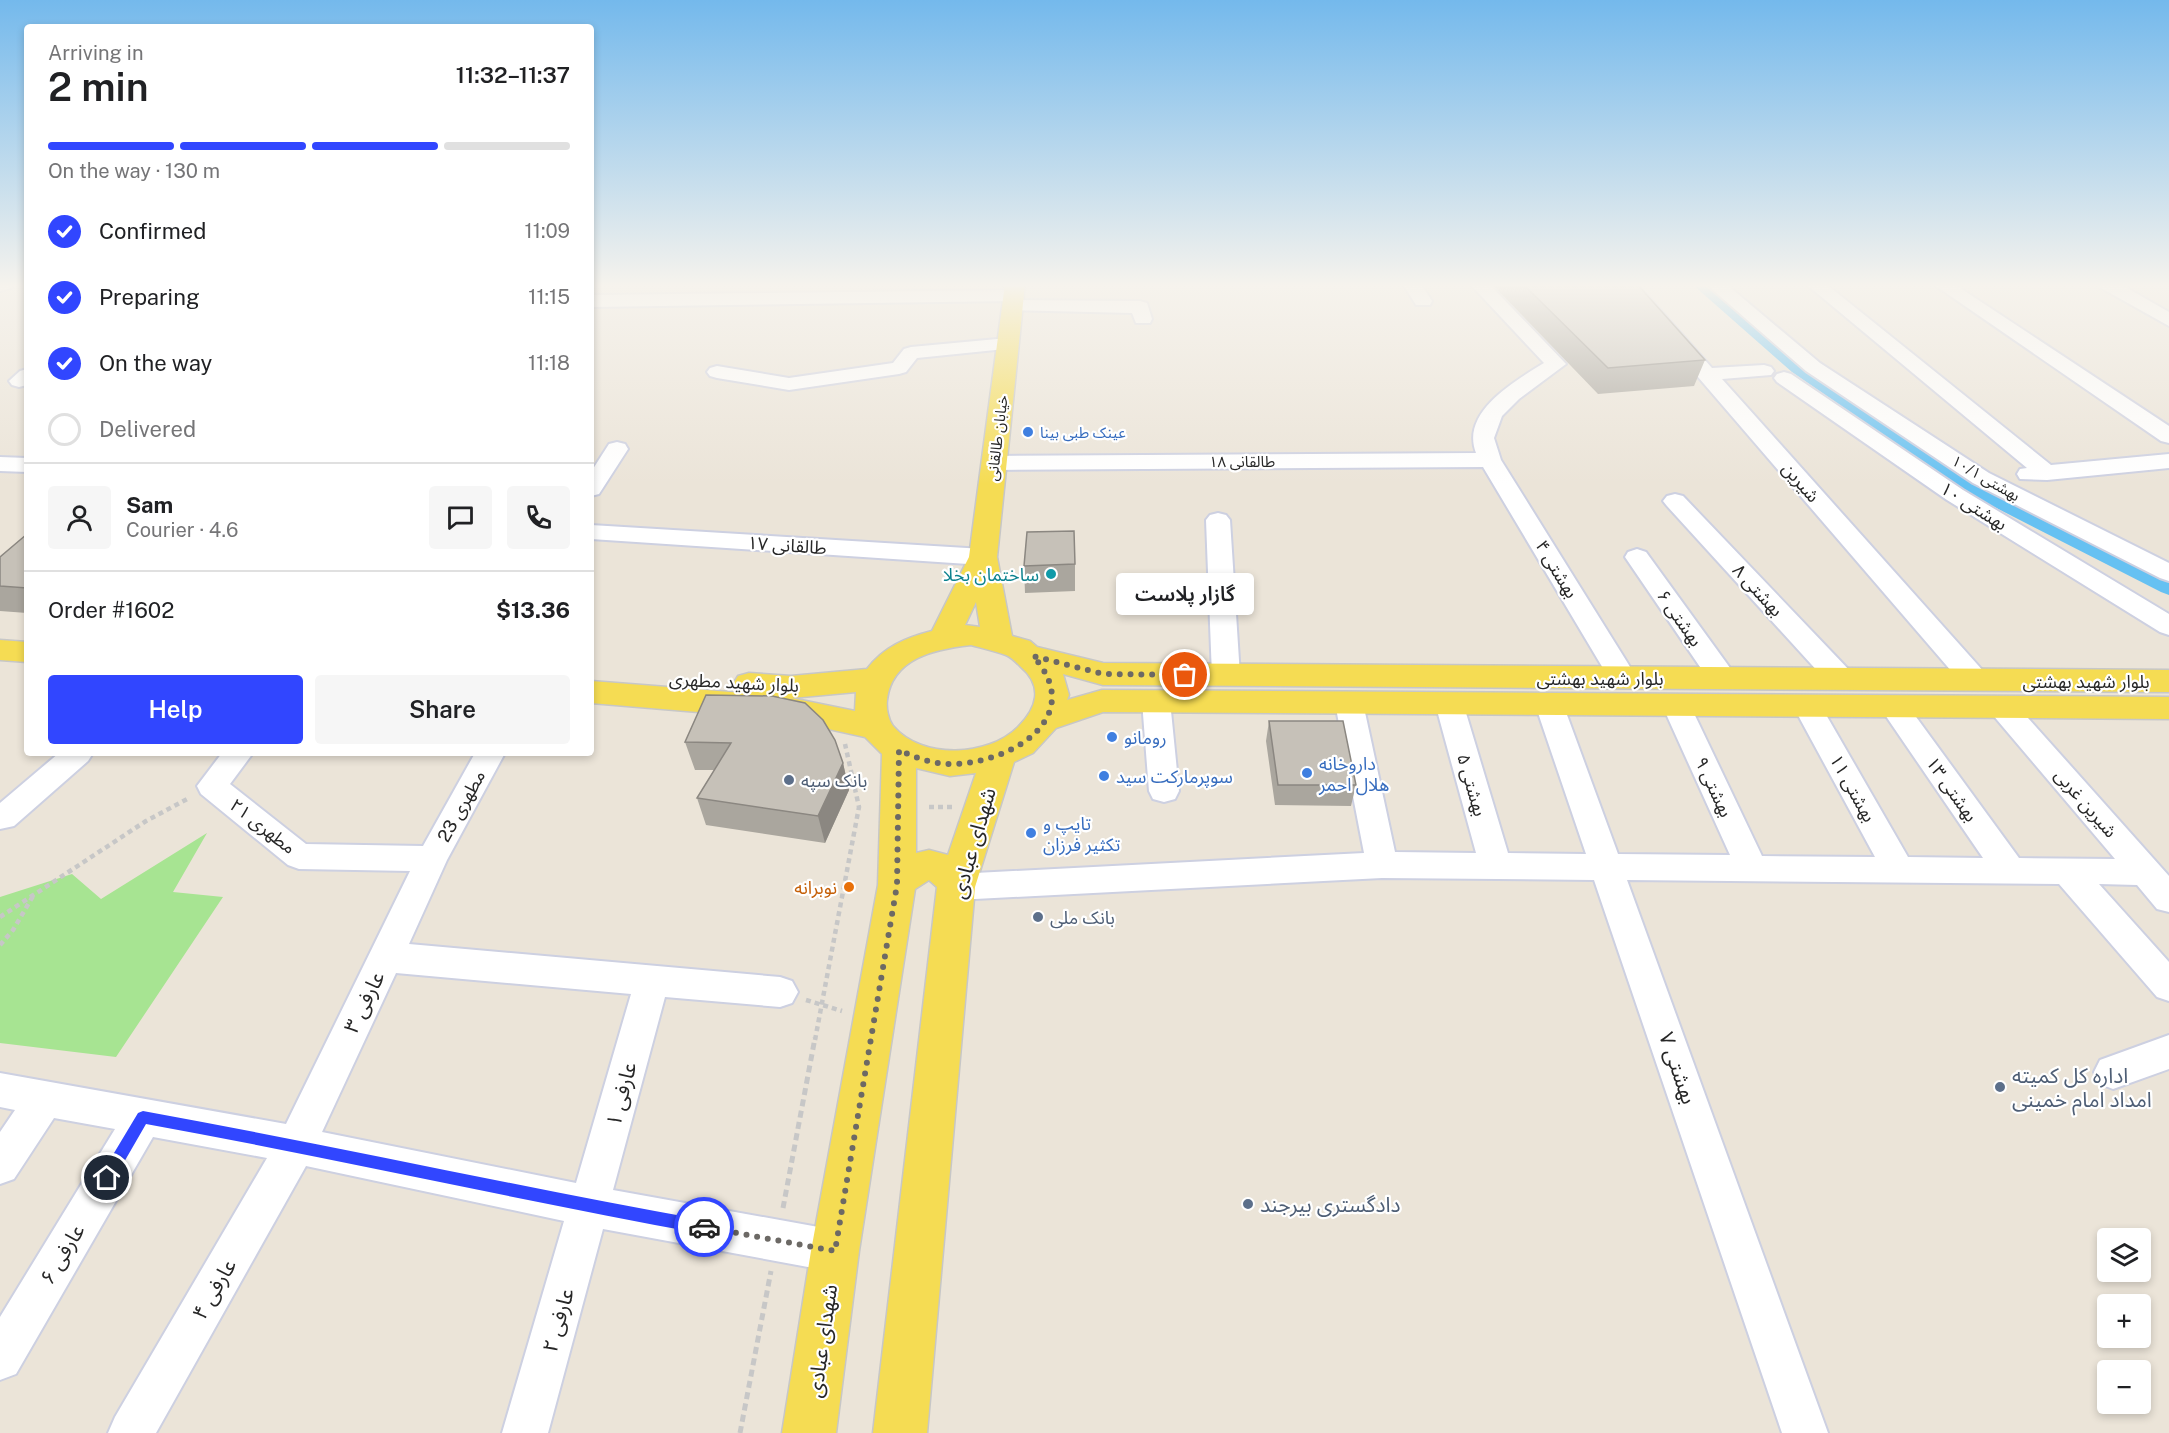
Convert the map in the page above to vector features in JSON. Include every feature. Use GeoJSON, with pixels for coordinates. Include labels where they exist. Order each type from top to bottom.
{"type":"FeatureCollection","features":[{"type":"Feature","properties":{"kind":"main road","name":"خیابان طالقانی"},"geometry":{"type":"LineString","coordinates":[[982,557],[1007,351]]}},
{"type":"Feature","properties":{"kind":"main road"},"geometry":{"type":"LineString","coordinates":[[944,637],[982,557]]}},
{"type":"Feature","properties":{"kind":"main road"},"geometry":{"type":"LineString","coordinates":[[982,557],[997,639]]}},
{"type":"Feature","properties":{"kind":"main road"},"geometry":{"type":"LineString","coordinates":[[0,633],[24,634]]}},
{"type":"Feature","properties":{"kind":"main road"},"geometry":{"type":"LineString","coordinates":[[971,635],[997,639],[1017,645],[1033,656],[1046,669],[1052,685],[1053,702],[1047,719],[1028,740],[999,756],[974,762],[946,764],[921,759],[887,739],[869,711],[870,695],[876,679],[888,664],[903,652],[922,643],[944,637],[971,635]]}},
{"type":"Feature","properties":{"kind":"main road"},"geometry":{"type":"LineString","coordinates":[[0,650],[24,652]]}},
{"type":"Feature","properties":{"kind":"main road","name":"بلوار شهید بهشتی"},"geometry":{"type":"LineString","coordinates":[[1033,656],[1103,674],[2169,681]]}},
{"type":"Feature","properties":{"kind":"main road","name":"بلوار شهید مطهری"},"geometry":{"type":"LineString","coordinates":[[594,672],[791,687],[876,679]]}},
{"type":"Feature","properties":{"kind":"main road","name":"بلوار شهید مطهری"},"geometry":{"type":"LineString","coordinates":[[594,692],[783,708],[840,720],[887,739]]}},
{"type":"Feature","properties":{"kind":"main road","name":"بلوار شهید بهشتی"},"geometry":{"type":"LineString","coordinates":[[1047,719],[1102,701],[2169,708]]}},
{"type":"Feature","properties":{"kind":"main road","name":"شهدای عبادی"},"geometry":{"type":"LineString","coordinates":[[808,1433],[835,1251],[897,885],[887,739]]}},
{"type":"Feature","properties":{"kind":"main road","name":"شهدای عبادی"},"geometry":{"type":"LineString","coordinates":[[900,1433],[956,887],[999,756]]}},
{"type":"Feature","properties":{"kind":"main road"},"geometry":{"type":"LineString","coordinates":[[897,885],[907,871],[924,865],[933,865],[949,872],[954,878],[956,887]]}},
{"type":"Feature","properties":{"kind":"street"},"geometry":{"type":"LineString","coordinates":[[717,372],[789,384],[899,368],[911,353],[934,351]]}},
{"type":"Feature","properties":{"kind":"street"},"geometry":{"type":"LineString","coordinates":[[1490,460],[1483,440],[1489,418],[1516,390],[1556,364],[1543,351]]}},
{"type":"Feature","properties":{"kind":"street","name":"شیرین"},"geometry":{"type":"LineString","coordinates":[[1686,351],[1975,680]]}},
{"type":"Feature","properties":{"kind":"street","name":"بهشتی ۱۰/۱"},"geometry":{"type":"LineString","coordinates":[[1794,351],[1813,367],[1981,478],[2169,573]]}},
{"type":"Feature","properties":{"kind":"street"},"geometry":{"type":"LineString","coordinates":[[1897,351],[2047,472]]}},
{"type":"Feature","properties":{"kind":"street"},"geometry":{"type":"LineString","coordinates":[[2042,351],[2169,436]]}},
{"type":"Feature","properties":{"kind":"street","name":"بهشتی ۱۰"},"geometry":{"type":"LineString","coordinates":[[1707,374],[1774,375],[1955,495],[2169,626]]}},
{"type":"Feature","properties":{"kind":"street"},"geometry":{"type":"LineString","coordinates":[[594,484],[617,449]]}},
{"type":"Feature","properties":{"kind":"street","name":"طالقانی ۱۸"},"geometry":{"type":"LineString","coordinates":[[994,463],[1490,460]]}},
{"type":"Feature","properties":{"kind":"street","name":"بهشتی ۴"},"geometry":{"type":"LineString","coordinates":[[1490,460],[1623,678]]}},
{"type":"Feature","properties":{"kind":"street"},"geometry":{"type":"LineString","coordinates":[[1981,478],[2169,461]]}},
{"type":"Feature","properties":{"kind":"street"},"geometry":{"type":"LineString","coordinates":[[0,464],[24,465]]}},
{"type":"Feature","properties":{"kind":"street","name":"بهشتی ۸"},"geometry":{"type":"LineString","coordinates":[[1675,501],[1841,679]]}},
{"type":"Feature","properties":{"kind":"street"},"geometry":{"type":"LineString","coordinates":[[1218,520],[1226,676]]}},
{"type":"Feature","properties":{"kind":"street","name":"طالقانی ۱۷"},"geometry":{"type":"LineString","coordinates":[[594,532],[982,557]]}},
{"type":"Feature","properties":{"kind":"street","name":"بهشتی ۶"},"geometry":{"type":"LineString","coordinates":[[1637,557],[1723,679]]}},
{"type":"Feature","properties":{"kind":"street"},"geometry":{"type":"LineString","coordinates":[[1156,701],[1164,790]]}},
{"type":"Feature","properties":{"kind":"street"},"geometry":{"type":"LineString","coordinates":[[1348,703],[1382,865]]}},
{"type":"Feature","properties":{"kind":"street","name":"بهشتی ۵"},"geometry":{"type":"LineString","coordinates":[[1449,703],[1496,867]]}},
{"type":"Feature","properties":{"kind":"street","name":"بهشتی ۷"},"geometry":{"type":"LineString","coordinates":[[1549,704],[1805,1433]]}},
{"type":"Feature","properties":{"kind":"street","name":"بهشتی ۹"},"geometry":{"type":"LineString","coordinates":[[1676,705],[1752,869]]}},
{"type":"Feature","properties":{"kind":"street","name":"بهشتی ۱۱"},"geometry":{"type":"LineString","coordinates":[[1807,706],[1899,870]]}},
{"type":"Feature","properties":{"kind":"street","name":"بهشتی ۱۳"},"geometry":{"type":"LineString","coordinates":[[1893,706],[2010,871]]}},
{"type":"Feature","properties":{"kind":"street","name":"شیرین غربی"},"geometry":{"type":"LineString","coordinates":[[2002,707],[2169,899]]}},
{"type":"Feature","properties":{"kind":"street"},"geometry":{"type":"LineString","coordinates":[[3,818],[75,756]]}},
{"type":"Feature","properties":{"kind":"street","name":"مطهری ۲۱"},"geometry":{"type":"LineString","coordinates":[[236,756],[212,786],[299,856],[432,860]]}},
{"type":"Feature","properties":{"kind":"street","name":"مطهری 23"},"geometry":{"type":"LineString","coordinates":[[432,860],[488,756]]}},
{"type":"Feature","properties":{"kind":"street","name":"عارفی ۳"},"geometry":{"type":"LineString","coordinates":[[296,1145],[432,860]]}},
{"type":"Feature","properties":{"kind":"street"},"geometry":{"type":"LineString","coordinates":[[956,887],[1382,865],[2145,872]]}},
{"type":"Feature","properties":{"kind":"street"},"geometry":{"type":"LineString","coordinates":[[2068,872],[2169,986]]}},
{"type":"Feature","properties":{"kind":"street"},"geometry":{"type":"LineString","coordinates":[[385,957],[780,992]]}},
{"type":"Feature","properties":{"kind":"street","name":"عارفی ۱"},"geometry":{"type":"LineString","coordinates":[[590,1206],[652,982]]}},
{"type":"Feature","properties":{"kind":"street"},"geometry":{"type":"LineString","coordinates":[[2113,1072],[2168,1054]]}},
{"type":"Feature","properties":{"kind":"street"},"geometry":{"type":"LineString","coordinates":[[0,1090],[296,1145],[590,1206],[835,1251]]}},
{"type":"Feature","properties":{"kind":"street"},"geometry":{"type":"LineString","coordinates":[[0,1165],[45,1099]]}},
{"type":"Feature","properties":{"kind":"street","name":"عارفی ۶"},"geometry":{"type":"LineString","coordinates":[[0,1358],[143,1118]]}},
{"type":"Feature","properties":{"kind":"street","name":"عارفی ۴"},"geometry":{"type":"LineString","coordinates":[[131,1433],[296,1145]]}},
{"type":"Feature","properties":{"kind":"street","name":"عارفی ۲"},"geometry":{"type":"LineString","coordinates":[[525,1433],[590,1206]]}},
{"type":"Feature","properties":{"kind":"path"},"geometry":{"type":"LineString","coordinates":[[740,1433],[859,807],[840,720]]}},
{"type":"Feature","properties":{"kind":"path"},"geometry":{"type":"LineString","coordinates":[[0,918],[146,820],[212,786]]}},
{"type":"Feature","properties":{"kind":"path"},"geometry":{"type":"LineString","coordinates":[[0,945],[14,930],[33,896]]}},
{"type":"Feature","properties":{"kind":"path"},"geometry":{"type":"LineString","coordinates":[[780,992],[874,1022]]}},
{"type":"Feature","properties":{"kind":"green space"},"geometry":{"type":"Polygon","coordinates":[[[207,833],[173,892],[223,897],[116,1057],[0,1043],[0,897],[72,874],[101,899],[207,833]]]}},
{"type":"Feature","properties":{"kind":"building"},"geometry":{"type":"Polygon","coordinates":[[[1591,351],[1697,351],[1705,360],[1608,368],[1591,351]]]}},
{"type":"Feature","properties":{"kind":"building"},"geometry":{"type":"Polygon","coordinates":[[[1074,531],[1075,564],[1024,566],[1027,532],[1074,531]]]}},
{"type":"Feature","properties":{"kind":"building"},"geometry":{"type":"Polygon","coordinates":[[[24,537],[24,588],[0,586],[0,557],[24,537]]]}},
{"type":"Feature","properties":{"kind":"building","name":"بانک سپه"},"geometry":{"type":"Polygon","coordinates":[[[706,695],[772,696],[805,703],[823,720],[835,740],[843,763],[818,816],[697,798],[731,743],[685,742],[706,695]]]}},
{"type":"Feature","properties":{"kind":"building","name":"داروخانه هلال احمر"},"geometry":{"type":"Polygon","coordinates":[[[1269,721],[1343,721],[1356,785],[1278,785],[1269,721]]]}},
{"type":"Feature","properties":{"kind":"waterway"},"geometry":{"type":"LineString","coordinates":[[1779,351],[1799,368],[1975,488],[2169,587]]}},
{"type":"Feature","properties":{"kind":"way so far"},"geometry":{"type":"LineString","coordinates":[[704,1227],[835,1251],[897,885],[899,750],[921,759],[946,764],[974,762],[999,756],[1020,746],[1036,733],[1047,719],[1053,702],[1052,685],[1046,669],[1033,656],[1103,674],[1185,675]]}},
{"type":"Feature","properties":{"kind":"place","name":"عینک طبی بینا"},"geometry":{"type":"Point","coordinates":[1028,432]}},
{"type":"Feature","properties":{"kind":"place","name":"ساختمان بخلا"},"geometry":{"type":"Point","coordinates":[1051,574]}},
{"type":"Feature","properties":{"kind":"place","name":"گازار پلاست"},"geometry":{"type":"Point","coordinates":[1185,675]}},
{"type":"Feature","properties":{"kind":"place","name":"رومانو"},"geometry":{"type":"Point","coordinates":[1112,737]}},
{"type":"Feature","properties":{"kind":"place","name":"داروخانه هلال احمر"},"geometry":{"type":"Point","coordinates":[1307,773]}},
{"type":"Feature","properties":{"kind":"place","name":"سوپرمارکت سید"},"geometry":{"type":"Point","coordinates":[1104,776]}},
{"type":"Feature","properties":{"kind":"place","name":"بانک سپه"},"geometry":{"type":"Point","coordinates":[789,780]}},
{"type":"Feature","properties":{"kind":"place","name":"تایپ و تکثیر فرزان"},"geometry":{"type":"Point","coordinates":[1031,833]}},
{"type":"Feature","properties":{"kind":"place","name":"نوبرانه"},"geometry":{"type":"Point","coordinates":[849,887]}},
{"type":"Feature","properties":{"kind":"place","name":"بانک ملی"},"geometry":{"type":"Point","coordinates":[1038,917]}},
{"type":"Feature","properties":{"kind":"place","name":"اداره کل کمیته امداد امام خمینی"},"geometry":{"type":"Point","coordinates":[2000,1087]}},
{"type":"Feature","properties":{"kind":"place","name":"دادگستری بیرجند"},"geometry":{"type":"Point","coordinates":[1248,1204]}},
{"type":"Feature","properties":{"kind":"route"},"geometry":{"type":"LineString","coordinates":[[107,1178],[143,1118],[296,1145],[590,1206],[704,1227]]}}]}
